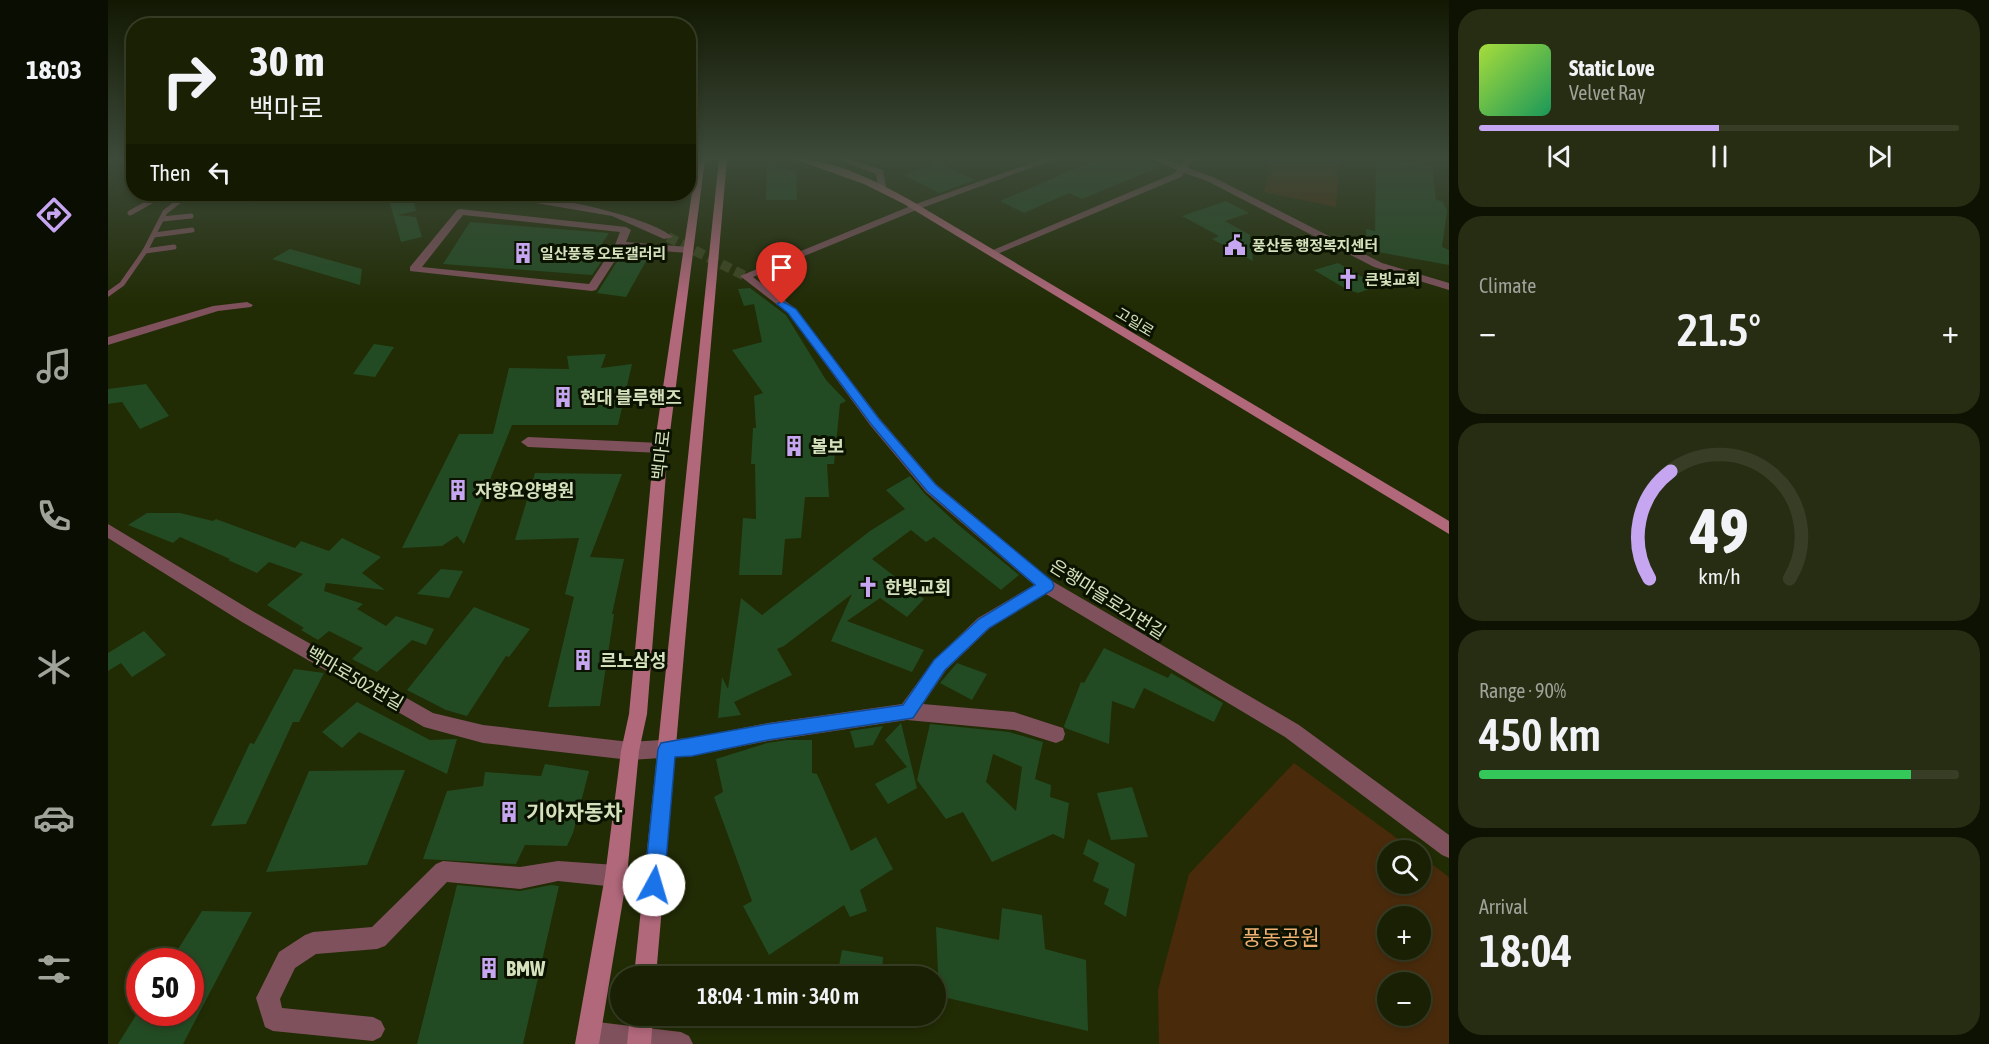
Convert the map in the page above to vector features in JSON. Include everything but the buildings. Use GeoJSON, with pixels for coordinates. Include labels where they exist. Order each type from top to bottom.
{"type":"FeatureCollection","features":[{"type":"Feature","properties":{"kind":"main road","name":"백마로"},"geometry":{"type":"LineString","coordinates":[[588,1038],[616,876],[630,752],[638,714],[661,448],[694,208]]}},
{"type":"Feature","properties":{"kind":"main road","name":"백마로"},"geometry":{"type":"LineString","coordinates":[[646,966],[718,208]]}},
{"type":"Feature","properties":{"kind":"main road","name":"고일로"},"geometry":{"type":"LineString","coordinates":[[917,208],[1449,528]]}},
{"type":"Feature","properties":{"kind":"street"},"geometry":{"type":"LineString","coordinates":[[578,208],[614,214],[668,237]]}},
{"type":"Feature","properties":{"kind":"street","name":"은행마을로21번길"},"geometry":{"type":"LineString","coordinates":[[914,208],[746,276],[792,311],[875,422],[931,488],[1046,586],[1292,731],[1449,848]]}},
{"type":"Feature","properties":{"kind":"street"},"geometry":{"type":"LineString","coordinates":[[991,253],[1100,208]]}},
{"type":"Feature","properties":{"kind":"street"},"geometry":{"type":"LineString","coordinates":[[1265,208],[1378,265],[1449,287]]}},
{"type":"Feature","properties":{"kind":"street"},"geometry":{"type":"LineString","coordinates":[[460,213],[626,230],[620,245],[592,288],[414,269],[460,213]]}},
{"type":"Feature","properties":{"kind":"street"},"geometry":{"type":"LineString","coordinates":[[620,245],[688,250]]}},
{"type":"Feature","properties":{"kind":"street"},"geometry":{"type":"LineString","coordinates":[[108,341],[217,308],[247,304]]}},
{"type":"Feature","properties":{"kind":"street"},"geometry":{"type":"LineString","coordinates":[[528,442],[661,448]]}},
{"type":"Feature","properties":{"kind":"street","name":"백마로502번길"},"geometry":{"type":"LineString","coordinates":[[108,530],[248,617],[430,721],[483,734],[630,752]]}},
{"type":"Feature","properties":{"kind":"street"},"geometry":{"type":"LineString","coordinates":[[907,712],[939,665],[984,623],[1046,586]]}},
{"type":"Feature","properties":{"kind":"street"},"geometry":{"type":"LineString","coordinates":[[630,752],[692,747],[768,732],[907,712],[1014,721],[1056,734]]}},
{"type":"Feature","properties":{"kind":"street"},"geometry":{"type":"LineString","coordinates":[[373,1029],[273,1019],[267,998],[287,960],[313,943],[377,938],[443,871],[520,878],[558,871],[616,876]]}},
{"type":"Feature","properties":{"kind":"street"},"geometry":{"type":"LineString","coordinates":[[588,1038],[640,1036],[681,1044]]}},
{"type":"Feature","properties":{"kind":"lane"},"geometry":{"type":"LineString","coordinates":[[130,213],[139,208]]}},
{"type":"Feature","properties":{"kind":"lane"},"geometry":{"type":"LineString","coordinates":[[108,294],[122,284],[145,251],[165,212],[170,208]]}},
{"type":"Feature","properties":{"kind":"lane"},"geometry":{"type":"LineString","coordinates":[[162,219],[191,216]]}},
{"type":"Feature","properties":{"kind":"lane"},"geometry":{"type":"LineString","coordinates":[[154,235],[192,230]]}},
{"type":"Feature","properties":{"kind":"lane"},"geometry":{"type":"LineString","coordinates":[[145,251],[174,247]]}},
{"type":"Feature","properties":{"kind":"lane"},"geometry":{"type":"LineString","coordinates":[[108,286],[122,284]]}},
{"type":"Feature","properties":{"kind":"green space","name":"풍동공원"},"geometry":{"type":"Polygon","coordinates":[[[1294,763],[1399,840],[1377,840],[1377,894],[1431,894],[1431,864],[1449,877],[1449,1044],[1159,1044],[1158,990],[1189,874],[1294,763]]]}},
{"type":"Feature","properties":{"kind":"tunnel"},"geometry":{"type":"LineString","coordinates":[[668,237],[745,276]]}},
{"type":"Feature","properties":{"kind":"place","name":"풍산동 행정복지센터"},"geometry":{"type":"Point","coordinates":[1235,245]}},
{"type":"Feature","properties":{"kind":"place","name":"일산풍동 오토갤러리"},"geometry":{"type":"Point","coordinates":[523,253]}},
{"type":"Feature","properties":{"kind":"place","name":"큰빛교회"},"geometry":{"type":"Point","coordinates":[1348,279]}},
{"type":"Feature","properties":{"kind":"place","name":"현대 블루핸즈"},"geometry":{"type":"Point","coordinates":[563,397]}},
{"type":"Feature","properties":{"kind":"place","name":"볼보"},"geometry":{"type":"Point","coordinates":[794,446]}},
{"type":"Feature","properties":{"kind":"place","name":"자향요양병원"},"geometry":{"type":"Point","coordinates":[458,490]}},
{"type":"Feature","properties":{"kind":"place","name":"한빛교회"},"geometry":{"type":"Point","coordinates":[868,587]}},
{"type":"Feature","properties":{"kind":"place","name":"르노삼성"},"geometry":{"type":"Point","coordinates":[583,660]}},
{"type":"Feature","properties":{"kind":"place","name":"기아자동차"},"geometry":{"type":"Point","coordinates":[509,812]}},
{"type":"Feature","properties":{"kind":"place","name":"BMW"},"geometry":{"type":"Point","coordinates":[489,968]}},
{"type":"Feature","properties":{"kind":"route"},"geometry":{"type":"LineString","coordinates":[[654,885],[667,749],[692,747],[768,732],[907,712],[939,665],[984,623],[1046,586],[931,488],[875,422],[792,311],[782,304]]}}]}
